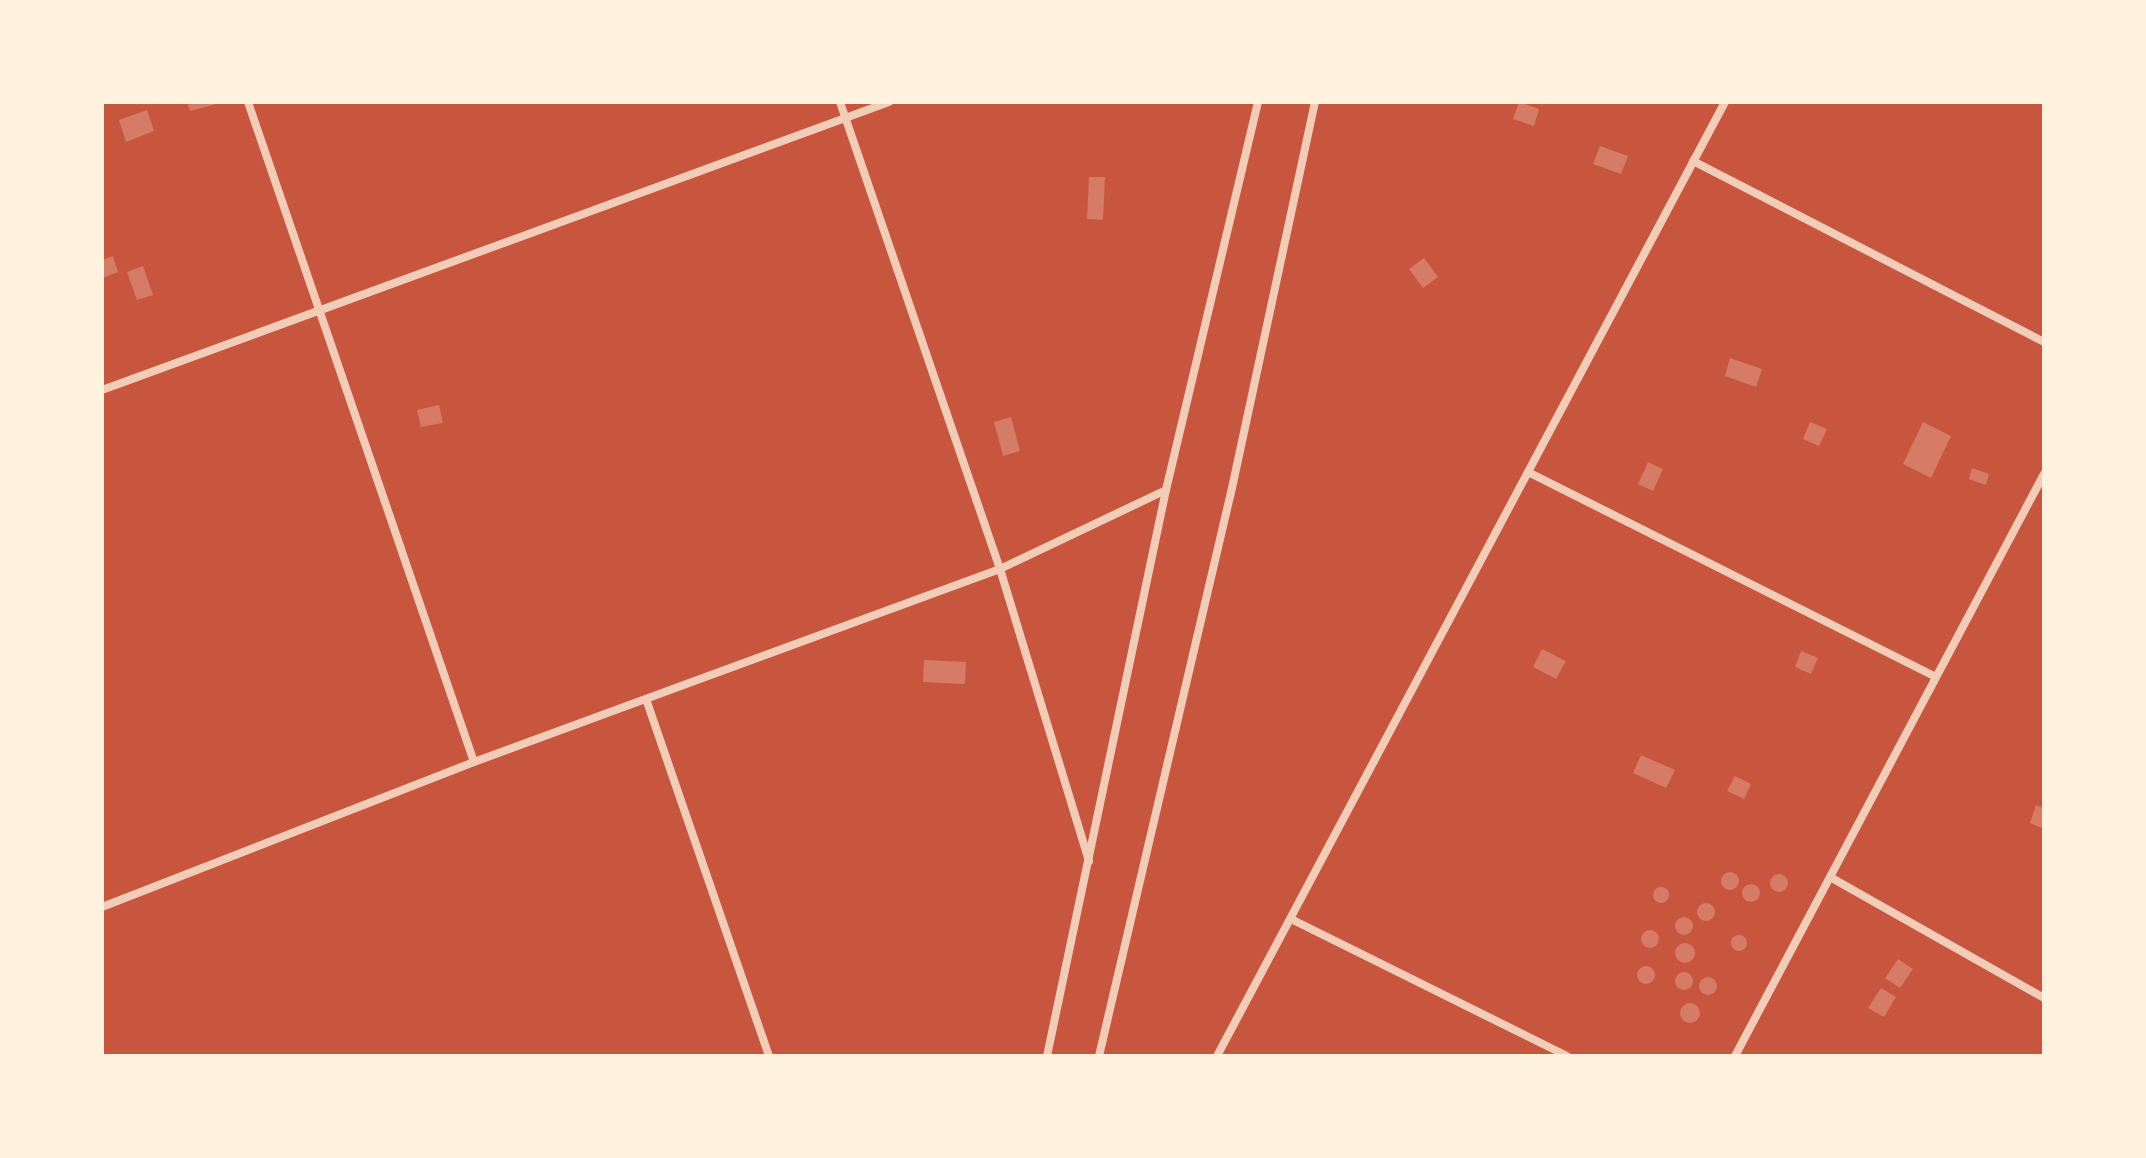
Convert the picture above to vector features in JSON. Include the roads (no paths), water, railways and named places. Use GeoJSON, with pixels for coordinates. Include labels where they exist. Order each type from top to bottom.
{"type":"FeatureCollection","features":[{"type":"Feature","properties":{"kind":"street"},"geometry":{"type":"LineString","coordinates":[[248,102],[474,762]]}},
{"type":"Feature","properties":{"kind":"street"},"geometry":{"type":"LineString","coordinates":[[840,102],[1000,569],[1089,863]]}},
{"type":"Feature","properties":{"kind":"street"},"geometry":{"type":"LineString","coordinates":[[102,390],[889,102]]}},
{"type":"Feature","properties":{"kind":"street"},"geometry":{"type":"LineString","coordinates":[[1047,1056],[1166,490],[1258,102]]}},
{"type":"Feature","properties":{"kind":"street"},"geometry":{"type":"LineString","coordinates":[[1099,1056],[1232,488],[1315,102]]}},
{"type":"Feature","properties":{"kind":"street"},"geometry":{"type":"LineString","coordinates":[[1217,1056],[1725,102]]}},
{"type":"Feature","properties":{"kind":"street"},"geometry":{"type":"LineString","coordinates":[[1693,161],[2044,342]]}},
{"type":"Feature","properties":{"kind":"street"},"geometry":{"type":"LineString","coordinates":[[1528,472],[1936,677]]}},
{"type":"Feature","properties":{"kind":"street"},"geometry":{"type":"LineString","coordinates":[[1735,1056],[2044,474]]}},
{"type":"Feature","properties":{"kind":"street"},"geometry":{"type":"LineString","coordinates":[[102,907],[474,762],[1000,569],[1166,490]]}},
{"type":"Feature","properties":{"kind":"street"},"geometry":{"type":"LineString","coordinates":[[646,699],[769,1056]]}},
{"type":"Feature","properties":{"kind":"street"},"geometry":{"type":"LineString","coordinates":[[1830,877],[2044,998]]}},
{"type":"Feature","properties":{"kind":"street"},"geometry":{"type":"LineString","coordinates":[[1291,919],[1567,1056]]}}]}
